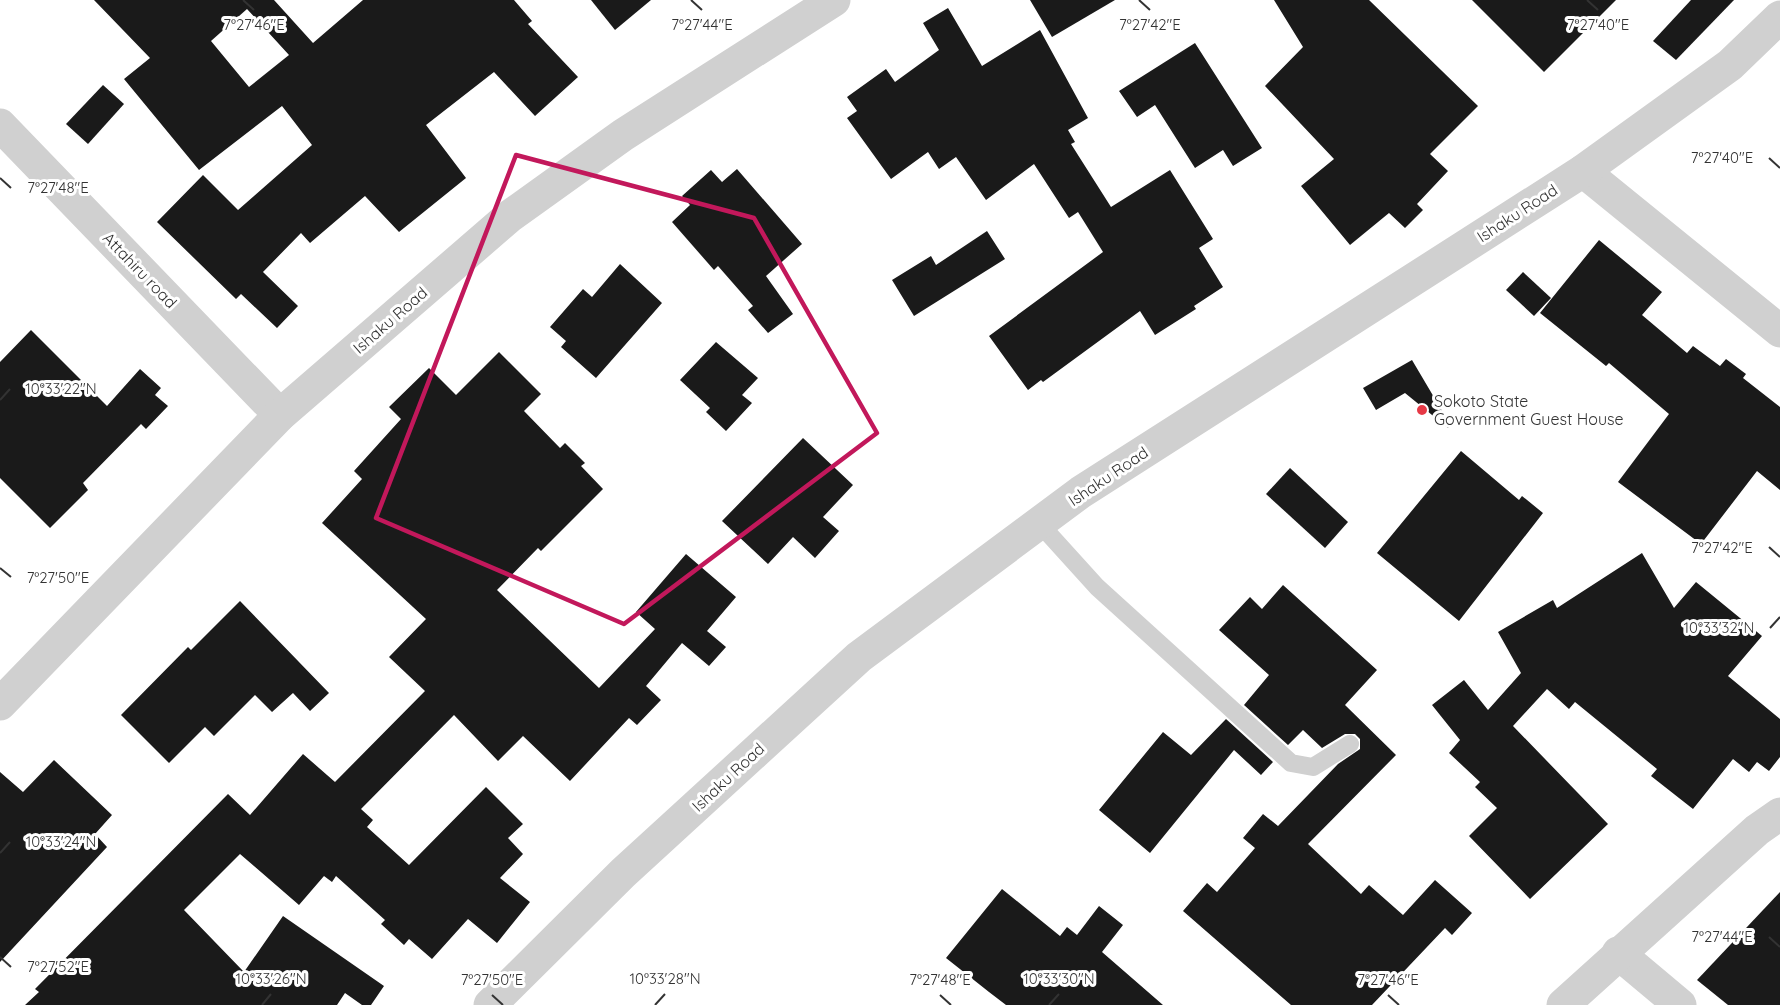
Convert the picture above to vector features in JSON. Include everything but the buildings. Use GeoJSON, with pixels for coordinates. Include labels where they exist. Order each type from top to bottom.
{"type":"FeatureCollection","features":[{"type":"Feature","properties":{"kind":"street","name":"Ishaku Road"},"geometry":{"type":"LineString","coordinates":[[0,704],[280,415],[510,216],[623,135],[834,0]]}},
{"type":"Feature","properties":{"kind":"street","name":"Ishaku Road"},"geometry":{"type":"LineString","coordinates":[[490,1005],[623,873],[858,657],[1081,492],[1582,171],[1730,65],[1780,17]]}},
{"type":"Feature","properties":{"kind":"street","name":"Attahiru road"},"geometry":{"type":"LineString","coordinates":[[0,125],[280,415]]}},
{"type":"Feature","properties":{"kind":"street"},"geometry":{"type":"LineString","coordinates":[[1582,171],[1780,331]]}},
{"type":"Feature","properties":{"kind":"street"},"geometry":{"type":"LineString","coordinates":[[1563,1005],[1757,830],[1780,814]]}},
{"type":"Feature","properties":{"kind":"street"},"geometry":{"type":"LineString","coordinates":[[1618,953],[1680,1005]]}},
{"type":"Feature","properties":{"kind":"lane"},"geometry":{"type":"LineString","coordinates":[[1039,523],[1097,587],[1291,763],[1313,767],[1350,744]]}},
{"type":"Feature","properties":{"kind":"highlighted area"},"geometry":{"type":"Polygon","coordinates":[[[516,155],[754,218],[877,433],[624,624],[376,518],[516,155]]]}},
{"type":"Feature","properties":{"kind":"place","name":"Sokoto State Government Guest House"},"geometry":{"type":"Point","coordinates":[1422,410]}}]}
